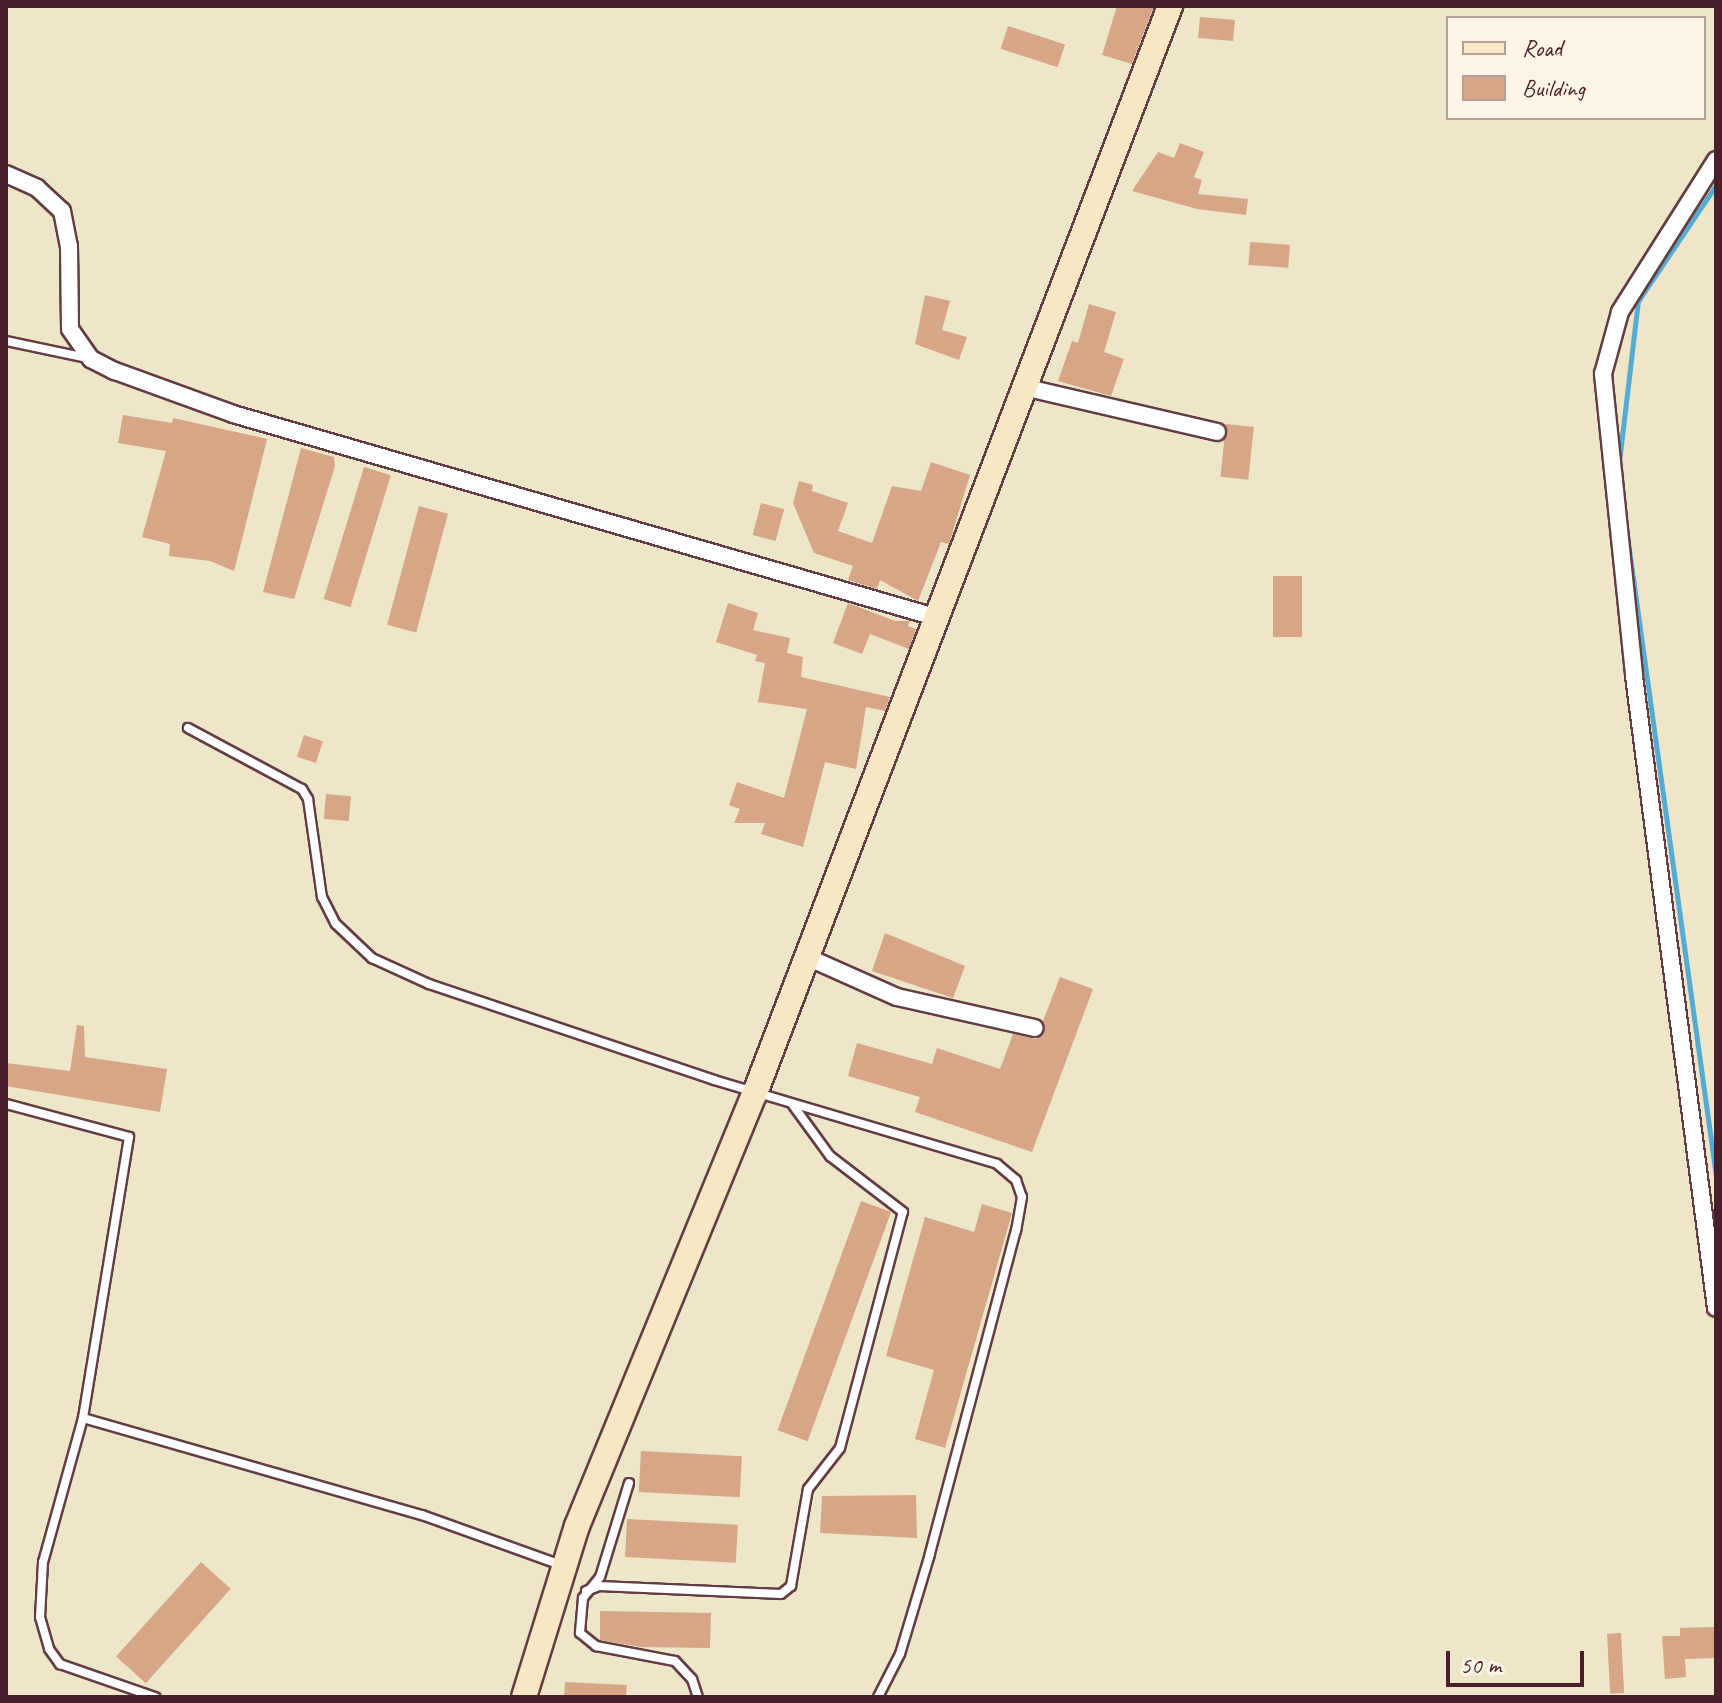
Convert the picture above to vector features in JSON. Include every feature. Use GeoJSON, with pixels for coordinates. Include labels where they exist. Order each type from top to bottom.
{"type":"FeatureCollection","features":[{"type":"Feature","properties":{"kind":"street"},"geometry":{"type":"LineString","coordinates":[[524,1697],[562,1566],[755,1093],[935,617],[1028,388],[1170,6]]}},
{"type":"Feature","properties":{"kind":"street"},"geometry":{"type":"LineString","coordinates":[[1716,160],[1620,312],[1603,374],[1634,676],[1716,1308]]}},
{"type":"Feature","properties":{"kind":"street"},"geometry":{"type":"LineString","coordinates":[[6,174],[37,188],[62,211],[69,246],[70,329],[91,359],[233,414],[935,617]]}},
{"type":"Feature","properties":{"kind":"street"},"geometry":{"type":"LineString","coordinates":[[1028,388],[1217,432]]}},
{"type":"Feature","properties":{"kind":"street"},"geometry":{"type":"LineString","coordinates":[[807,957],[897,997],[1035,1028]]}},
{"type":"Feature","properties":{"kind":"lane"},"geometry":{"type":"LineString","coordinates":[[6,341],[91,359]]}},
{"type":"Feature","properties":{"kind":"lane"},"geometry":{"type":"LineString","coordinates":[[188,728],[302,789],[308,799],[322,897],[354,946],[429,984],[755,1093],[997,1164],[1016,1180],[1022,1197],[930,1554],[900,1654],[878,1697]]}},
{"type":"Feature","properties":{"kind":"lane"},"geometry":{"type":"LineString","coordinates":[[6,1104],[129,1137],[83,1418],[43,1562],[40,1617],[49,1649],[60,1664],[155,1697]]}},
{"type":"Feature","properties":{"kind":"lane"},"geometry":{"type":"LineString","coordinates":[[586,1591],[599,1586],[781,1594],[791,1586],[808,1489],[840,1448],[903,1212],[830,1156],[792,1104]]}},
{"type":"Feature","properties":{"kind":"lane"},"geometry":{"type":"LineString","coordinates":[[83,1418],[422,1515],[562,1566]]}},
{"type":"Feature","properties":{"kind":"lane"},"geometry":{"type":"LineString","coordinates":[[629,1483],[600,1577],[586,1591],[580,1618],[585,1640],[675,1661],[692,1679],[698,1697]]}},
{"type":"Feature","properties":{"kind":"building"},"geometry":{"type":"Polygon","coordinates":[[[1117,6],[1154,6],[1132,64],[1102,55],[1117,6]]]}},
{"type":"Feature","properties":{"kind":"building"},"geometry":{"type":"Polygon","coordinates":[[[1200,17],[1235,20],[1233,41],[1198,38],[1200,17]]]}},
{"type":"Feature","properties":{"kind":"building"},"geometry":{"type":"Polygon","coordinates":[[[1008,26],[1065,45],[1058,67],[1001,49],[1008,26]]]}},
{"type":"Feature","properties":{"kind":"building"},"geometry":{"type":"Polygon","coordinates":[[[1180,143],[1204,152],[1194,177],[1202,180],[1198,194],[1248,199],[1246,215],[1197,209],[1132,191],[1158,152],[1174,158],[1180,143]]]}},
{"type":"Feature","properties":{"kind":"building"},"geometry":{"type":"Polygon","coordinates":[[[1250,242],[1290,245],[1288,268],[1248,265],[1250,242]]]}},
{"type":"Feature","properties":{"kind":"building"},"geometry":{"type":"Polygon","coordinates":[[[925,295],[950,301],[942,330],[967,337],[959,360],[915,344],[925,295]]]}},
{"type":"Feature","properties":{"kind":"building"},"geometry":{"type":"Polygon","coordinates":[[[1089,304],[1116,312],[1104,352],[1124,359],[1111,396],[1058,381],[1072,341],[1078,343],[1089,304]]]}},
{"type":"Feature","properties":{"kind":"building"},"geometry":{"type":"Polygon","coordinates":[[[123,415],[172,423],[173,418],[267,439],[234,571],[210,561],[169,556],[170,544],[142,537],[166,451],[118,443],[123,415]]]}},
{"type":"Feature","properties":{"kind":"building"},"geometry":{"type":"Polygon","coordinates":[[[1226,424],[1254,427],[1248,480],[1220,477],[1226,424]]]}},
{"type":"Feature","properties":{"kind":"building"},"geometry":{"type":"Polygon","coordinates":[[[301,448],[334,457],[335,466],[294,599],[263,592],[301,448]]]}},
{"type":"Feature","properties":{"kind":"building"},"geometry":{"type":"Polygon","coordinates":[[[931,462],[970,475],[949,544],[941,542],[918,601],[880,580],[877,589],[848,580],[853,566],[814,553],[793,503],[799,481],[813,485],[812,491],[848,503],[838,531],[872,543],[892,486],[921,491],[931,462]]]}},
{"type":"Feature","properties":{"kind":"building"},"geometry":{"type":"Polygon","coordinates":[[[364,467],[391,475],[350,607],[324,599],[364,467]]]}},
{"type":"Feature","properties":{"kind":"building"},"geometry":{"type":"Polygon","coordinates":[[[761,503],[784,509],[776,541],[752,535],[761,503]]]}},
{"type":"Feature","properties":{"kind":"building"},"geometry":{"type":"Polygon","coordinates":[[[419,506],[448,514],[416,633],[387,625],[419,506]]]}},
{"type":"Feature","properties":{"kind":"building"},"geometry":{"type":"Polygon","coordinates":[[[1273,576],[1302,576],[1302,637],[1273,637],[1273,576]]]}},
{"type":"Feature","properties":{"kind":"building"},"geometry":{"type":"Polygon","coordinates":[[[728,603],[758,613],[753,630],[790,638],[787,653],[803,657],[801,677],[890,697],[885,711],[866,707],[856,769],[825,762],[803,847],[761,834],[765,823],[734,823],[740,809],[729,805],[737,782],[784,798],[807,709],[758,702],[765,663],[755,661],[757,655],[716,642],[728,603]]]}},
{"type":"Feature","properties":{"kind":"building"},"geometry":{"type":"Polygon","coordinates":[[[848,603],[895,621],[910,621],[908,626],[916,629],[909,649],[870,634],[862,654],[833,643],[848,603]]]}},
{"type":"Feature","properties":{"kind":"building"},"geometry":{"type":"Polygon","coordinates":[[[304,735],[323,741],[316,763],[297,757],[304,735]]]}},
{"type":"Feature","properties":{"kind":"building"},"geometry":{"type":"Polygon","coordinates":[[[326,794],[351,796],[349,821],[324,819],[326,794]]]}},
{"type":"Feature","properties":{"kind":"building"},"geometry":{"type":"Polygon","coordinates":[[[885,933],[965,966],[953,998],[872,971],[885,933]]]}},
{"type":"Feature","properties":{"kind":"building"},"geometry":{"type":"Polygon","coordinates":[[[1060,977],[1093,989],[1032,1152],[915,1112],[920,1097],[848,1076],[857,1043],[932,1064],[937,1048],[1000,1069],[1013,1034],[1036,1039],[1044,1035],[1043,1021],[1060,977]]]}},
{"type":"Feature","properties":{"kind":"building"},"geometry":{"type":"Polygon","coordinates":[[[77,1025],[84,1026],[85,1057],[167,1069],[160,1112],[6,1086],[6,1063],[70,1071],[77,1025]]]}},
{"type":"Feature","properties":{"kind":"building"},"geometry":{"type":"Polygon","coordinates":[[[861,1201],[891,1212],[808,1441],[778,1430],[861,1201]]]}},
{"type":"Feature","properties":{"kind":"building"},"geometry":{"type":"Polygon","coordinates":[[[982,1204],[1012,1213],[945,1448],[915,1439],[934,1370],[886,1356],[925,1217],[974,1232],[982,1204]]]}},
{"type":"Feature","properties":{"kind":"building"},"geometry":{"type":"Polygon","coordinates":[[[641,1451],[742,1456],[740,1497],[639,1492],[641,1451]]]}},
{"type":"Feature","properties":{"kind":"building"},"geometry":{"type":"Polygon","coordinates":[[[916,1495],[917,1538],[820,1533],[822,1496],[916,1495]]]}},
{"type":"Feature","properties":{"kind":"building"},"geometry":{"type":"Polygon","coordinates":[[[627,1519],[738,1525],[736,1563],[625,1557],[627,1519]]]}},
{"type":"Feature","properties":{"kind":"building"},"geometry":{"type":"Polygon","coordinates":[[[201,1562],[231,1589],[146,1683],[116,1656],[201,1562]]]}},
{"type":"Feature","properties":{"kind":"building"},"geometry":{"type":"Polygon","coordinates":[[[600,1611],[711,1613],[710,1648],[641,1647],[600,1640],[600,1611]]]}},
{"type":"Feature","properties":{"kind":"building"},"geometry":{"type":"Polygon","coordinates":[[[1716,1627],[1715,1658],[1685,1659],[1686,1677],[1665,1679],[1662,1636],[1680,1636],[1680,1628],[1716,1627]]]}},
{"type":"Feature","properties":{"kind":"building"},"geometry":{"type":"Polygon","coordinates":[[[1621,1633],[1624,1693],[1610,1694],[1607,1634],[1621,1633]]]}},
{"type":"Feature","properties":{"kind":"building"},"geometry":{"type":"Polygon","coordinates":[[[565,1682],[627,1685],[626,1697],[564,1697],[565,1682]]]}},
{"type":"Feature","properties":{"kind":"waterway"},"geometry":{"type":"LineString","coordinates":[[1619,462],[1638,301],[1716,185]]}},
{"type":"Feature","properties":{"kind":"waterway"},"geometry":{"type":"LineString","coordinates":[[1627,535],[1716,1176]]}}]}
